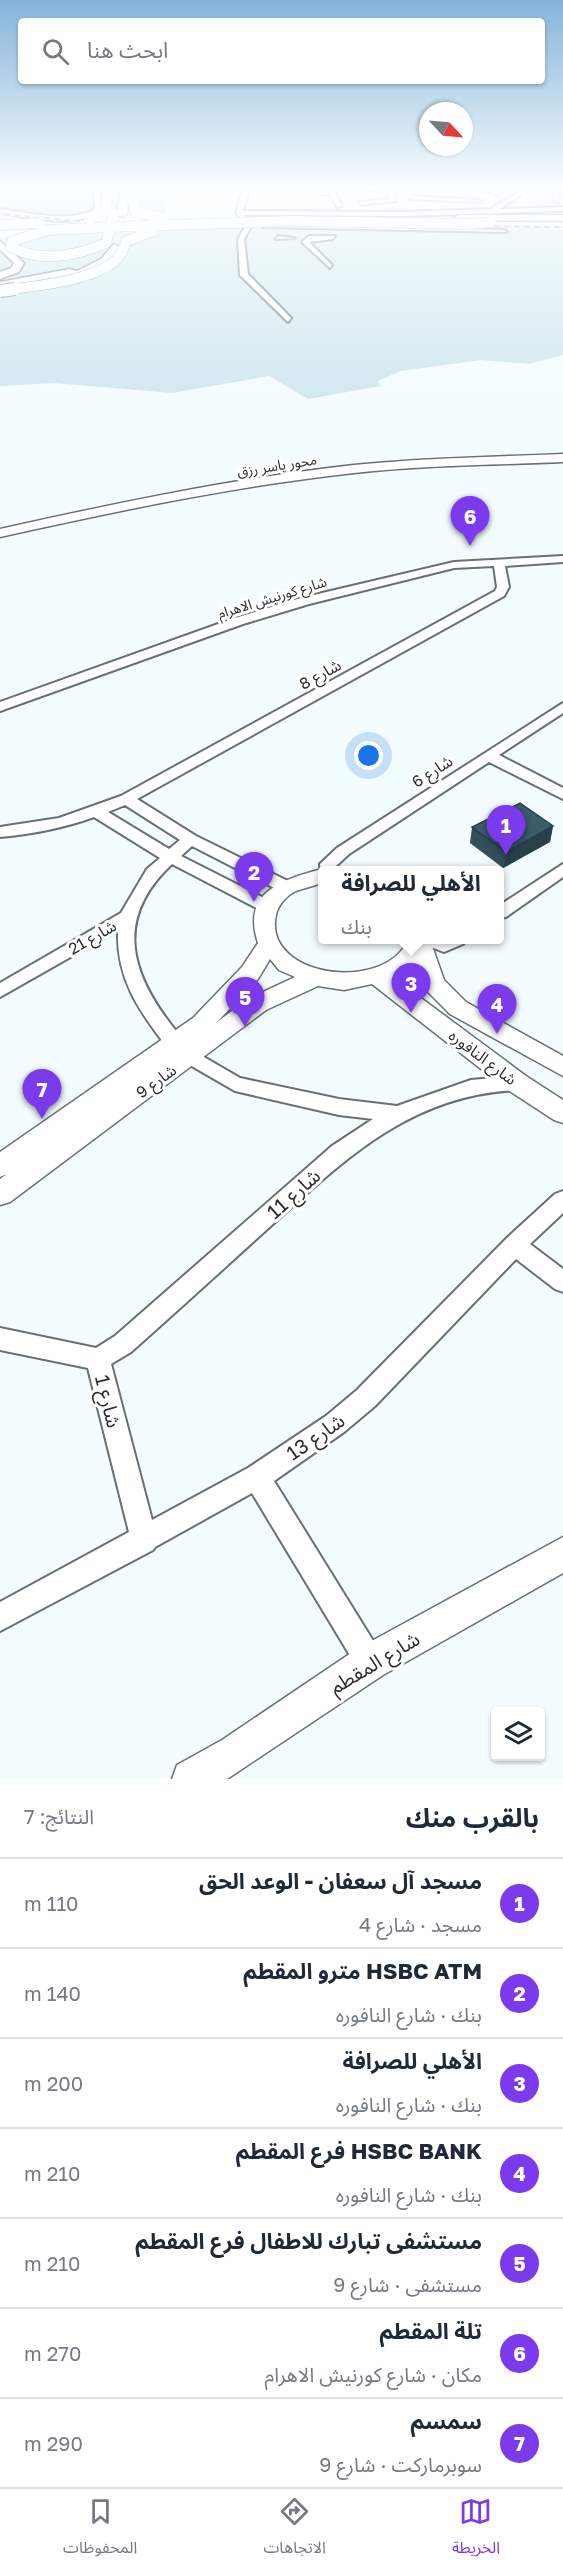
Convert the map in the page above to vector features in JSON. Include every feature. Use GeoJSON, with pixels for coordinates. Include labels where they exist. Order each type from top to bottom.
{"type":"FeatureCollection","features":[{"type":"Feature","properties":{"kind":"highway"},"geometry":{"type":"LineString","coordinates":[[0,288],[82,272]]}},
{"type":"Feature","properties":{"kind":"highway"},"geometry":{"type":"LineString","coordinates":[[0,288],[41,285],[92,272]]}},
{"type":"Feature","properties":{"kind":"main road","name":"محور ياسر رزق"},"geometry":{"type":"LineString","coordinates":[[0,522],[295,468],[405,458],[563,451]]}},
{"type":"Feature","properties":{"kind":"main road","name":"محور ياسر رزق"},"geometry":{"type":"LineString","coordinates":[[0,533],[218,489],[318,473],[410,465],[563,458]]}},
{"type":"Feature","properties":{"kind":"main road"},"geometry":{"type":"LineString","coordinates":[[318,877],[288,888],[268,907],[263,929],[268,945],[292,968],[316,977],[340,981],[376,976],[407,959],[420,944]]}},
{"type":"Feature","properties":{"kind":"main road","name":"شارع النافوره"},"geometry":{"type":"LineString","coordinates":[[423,944],[434,984],[458,1008],[563,1067]]}},
{"type":"Feature","properties":{"kind":"main road","name":"شارع 9"},"geometry":{"type":"LineString","coordinates":[[0,1194],[182,1049],[201,1024],[250,973],[268,945]]}},
{"type":"Feature","properties":{"kind":"main road","name":"شارع النافوره"},"geometry":{"type":"LineString","coordinates":[[376,976],[517,1083],[563,1113]]}},
{"type":"Feature","properties":{"kind":"main road","name":"شارع 9"},"geometry":{"type":"LineString","coordinates":[[0,1166],[182,1049],[258,1004],[316,977]]}},
{"type":"Feature","properties":{"kind":"main road","name":"شارع المقطم"},"geometry":{"type":"LineString","coordinates":[[191,1779],[234,1754],[370,1662],[563,1554]]}},
{"type":"Feature","properties":{"kind":"street"},"geometry":{"type":"LineString","coordinates":[[243,272],[247,280],[288,320]]}},
{"type":"Feature","properties":{"kind":"street","name":"شارع كورنيش الاهرام"},"geometry":{"type":"LineString","coordinates":[[0,707],[283,607],[440,568],[499,561],[563,559]]}},
{"type":"Feature","properties":{"kind":"street","name":"شارع 8"},"geometry":{"type":"LineString","coordinates":[[126,799],[500,593],[503,587],[499,561]]}},
{"type":"Feature","properties":{"kind":"street","name":"شارع 6"},"geometry":{"type":"LineString","coordinates":[[328,866],[343,851],[563,707]]}},
{"type":"Feature","properties":{"kind":"street"},"geometry":{"type":"LineString","coordinates":[[489,756],[563,794]]}},
{"type":"Feature","properties":{"kind":"street"},"geometry":{"type":"LineString","coordinates":[[0,832],[47,826],[98,812],[126,799],[190,839],[288,888]]}},
{"type":"Feature","properties":{"kind":"street"},"geometry":{"type":"LineString","coordinates":[[98,812],[169,856],[268,907]]}},
{"type":"Feature","properties":{"kind":"street","name":"شارع 21"},"geometry":{"type":"LineString","coordinates":[[0,991],[127,916],[147,881],[169,856],[190,839]]}},
{"type":"Feature","properties":{"kind":"street"},"geometry":{"type":"LineString","coordinates":[[504,910],[563,870]]}},
{"type":"Feature","properties":{"kind":"street"},"geometry":{"type":"LineString","coordinates":[[127,916],[127,968],[138,995],[182,1049],[235,1084],[339,1107],[400,1114]]}},
{"type":"Feature","properties":{"kind":"street","name":"شارع 11"},"geometry":{"type":"LineString","coordinates":[[98,1359],[123,1344],[352,1141],[400,1114],[479,1085],[517,1083]]}},
{"type":"Feature","properties":{"kind":"street","name":"شارع 13"},"geometry":{"type":"LineString","coordinates":[[6,1609],[144,1541],[257,1477],[335,1424],[366,1398],[515,1245],[563,1200]]}},
{"type":"Feature","properties":{"kind":"street"},"geometry":{"type":"LineString","coordinates":[[515,1245],[563,1282]]}},
{"type":"Feature","properties":{"kind":"street","name":"شارع 1"},"geometry":{"type":"LineString","coordinates":[[0,1339],[98,1359],[144,1541]]}},
{"type":"Feature","properties":{"kind":"street"},"geometry":{"type":"LineString","coordinates":[[257,1477],[370,1662]]}},
{"type":"Feature","properties":{"kind":"shaded area"},"geometry":{"type":"Polygon","coordinates":[[[0,272],[563,272],[563,355],[529,364],[481,360],[401,371],[378,381],[381,386],[308,399],[269,376],[172,393],[54,383],[0,386],[0,272]]]}},
{"type":"Feature","properties":{"kind":"building"},"geometry":{"type":"Polygon","coordinates":[[[520,803],[553,826],[506,852],[472,827],[520,803]]]}},
{"type":"Feature","properties":{"kind":"place","name":"تلة المقطم"},"geometry":{"type":"Point","coordinates":[470,546]}},
{"type":"Feature","properties":{"kind":"place","name":"مسجد آل سعفان - الوعد الحق"},"geometry":{"type":"Point","coordinates":[506,855]}},
{"type":"Feature","properties":{"kind":"place","name":"HSBC ATM مترو المقطم"},"geometry":{"type":"Point","coordinates":[254,902]}},
{"type":"Feature","properties":{"kind":"place","name":"الأهلي للصرافة"},"geometry":{"type":"Point","coordinates":[411,1013]}},
{"type":"Feature","properties":{"kind":"place","name":"مستشفى تبارك للاطفال فرع المقطم"},"geometry":{"type":"Point","coordinates":[245,1027]}},
{"type":"Feature","properties":{"kind":"place","name":"HSBC BANK فرع المقطم"},"geometry":{"type":"Point","coordinates":[497,1034]}},
{"type":"Feature","properties":{"kind":"place","name":"سمسم"},"geometry":{"type":"Point","coordinates":[42,1119]}}]}
